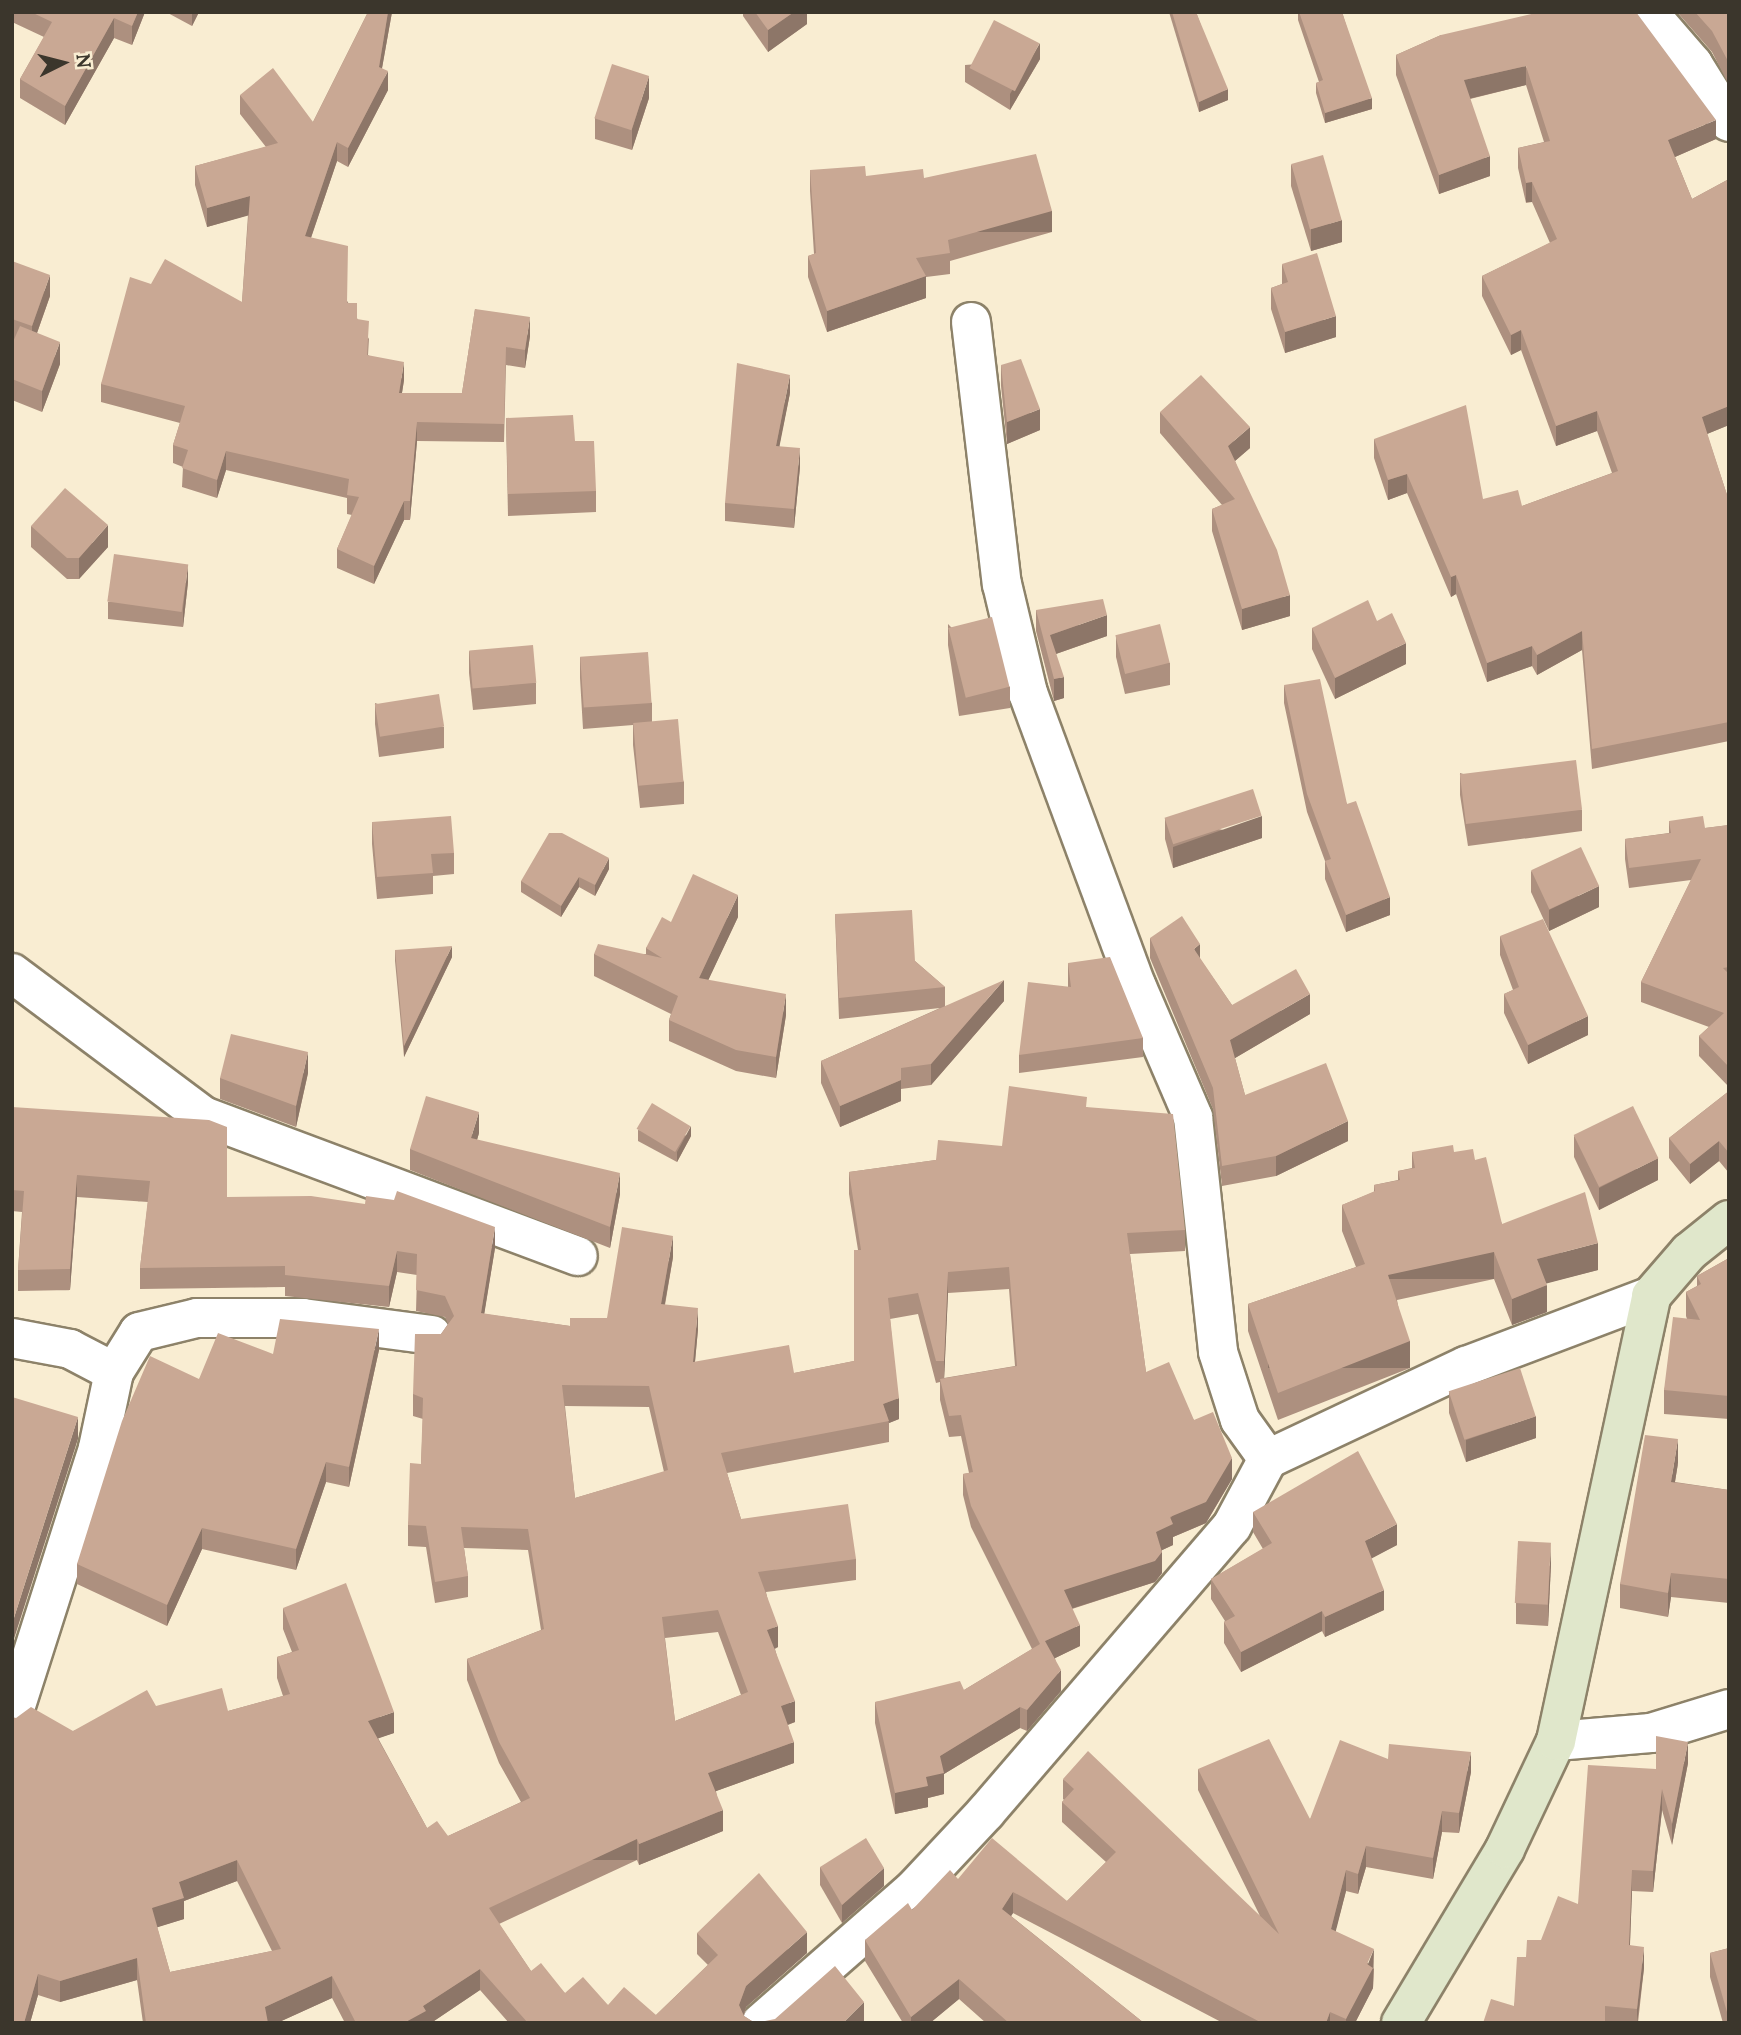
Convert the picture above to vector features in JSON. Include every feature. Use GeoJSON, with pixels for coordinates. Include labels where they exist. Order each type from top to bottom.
{"type":"FeatureCollection","features":[{"type":"Feature","properties":{"kind":"main road"},"geometry":{"type":"LineString","coordinates":[[1401,2023],[1498,1860],[1556,1741],[1651,1296],[1689,1252],[1729,1220]]}},
{"type":"Feature","properties":{"kind":"street"},"geometry":{"type":"LineString","coordinates":[[1648,12],[1693,64],[1729,122]]}},
{"type":"Feature","properties":{"kind":"street"},"geometry":{"type":"LineString","coordinates":[[971,322],[1002,584],[1028,693],[1127,963],[1194,1117],[1218,1352],[1240,1420],[1268,1459]]}},
{"type":"Feature","properties":{"kind":"street"},"geometry":{"type":"LineString","coordinates":[[12,973],[204,1116],[578,1256]]}},
{"type":"Feature","properties":{"kind":"street"},"geometry":{"type":"LineString","coordinates":[[761,2023],[915,1889],[986,1812],[1122,1646],[1232,1526],[1268,1459],[1466,1366],[1651,1296]]}},
{"type":"Feature","properties":{"kind":"street"},"geometry":{"type":"LineString","coordinates":[[12,1718],[98,1448],[114,1372],[139,1332],[197,1318],[303,1318],[432,1335]]}},
{"type":"Feature","properties":{"kind":"street"},"geometry":{"type":"LineString","coordinates":[[12,1338],[70,1349],[114,1372]]}},
{"type":"Feature","properties":{"kind":"street"},"geometry":{"type":"LineString","coordinates":[[1556,1741],[1651,1733],[1729,1709]]}},
{"type":"Feature","properties":{"kind":"building"},"geometry":{"type":"Polygon","coordinates":[[[31,12],[138,12],[132,26],[114,18],[65,106],[20,79],[52,22],[31,12]]]}},
{"type":"Feature","properties":{"kind":"building"},"geometry":{"type":"Polygon","coordinates":[[[368,12],[388,12],[379,67],[388,71],[348,148],[337,142],[305,236],[348,246],[347,303],[357,303],[357,319],[369,321],[367,355],[404,362],[399,393],[462,393],[475,309],[530,317],[525,350],[506,347],[504,424],[417,422],[410,501],[404,501],[374,566],[337,549],[359,497],[347,495],[349,479],[226,451],[217,480],[182,468],[188,450],[173,445],[185,406],[101,384],[130,277],[151,284],[165,259],[242,302],[250,196],[207,208],[195,166],[278,143],[240,95],[273,68],[313,122],[368,12]]]}},
{"type":"Feature","properties":{"kind":"building"},"geometry":{"type":"Polygon","coordinates":[[[755,12],[794,12],[768,30],[755,12]]]}},
{"type":"Feature","properties":{"kind":"building"},"geometry":{"type":"Polygon","coordinates":[[[1172,12],[1196,12],[1228,89],[1199,102],[1172,12]]]}},
{"type":"Feature","properties":{"kind":"building"},"geometry":{"type":"Polygon","coordinates":[[[1299,12],[1342,12],[1372,98],[1325,113],[1316,83],[1323,80],[1299,12]]]}},
{"type":"Feature","properties":{"kind":"building"},"geometry":{"type":"Polygon","coordinates":[[[1540,12],[1636,12],[1716,120],[1668,140],[1692,199],[1729,179],[1729,406],[1702,417],[1729,501],[1729,722],[1592,749],[1582,631],[1537,655],[1532,646],[1487,663],[1456,575],[1451,577],[1407,474],[1388,480],[1374,439],[1466,405],[1483,499],[1518,490],[1522,506],[1618,471],[1597,411],[1556,426],[1521,330],[1511,335],[1482,276],[1557,239],[1532,182],[1526,183],[1518,148],[1550,141],[1526,66],[1464,80],[1490,156],[1439,175],[1396,55],[1441,35],[1540,12]]]}},
{"type":"Feature","properties":{"kind":"building"},"geometry":{"type":"Polygon","coordinates":[[[1695,12],[1729,12],[1729,63],[1712,31],[1695,12]]]}},
{"type":"Feature","properties":{"kind":"building"},"geometry":{"type":"Polygon","coordinates":[[[994,20],[1039,43],[1015,91],[969,68],[994,20]]]}},
{"type":"Feature","properties":{"kind":"building"},"geometry":{"type":"Polygon","coordinates":[[[612,64],[649,76],[631,130],[594,118],[612,64]]]}},
{"type":"Feature","properties":{"kind":"building"},"geometry":{"type":"Polygon","coordinates":[[[1036,154],[1052,211],[948,240],[950,253],[916,258],[926,276],[827,311],[808,256],[816,253],[810,170],[865,166],[866,176],[923,169],[924,178],[1036,154]]]}},
{"type":"Feature","properties":{"kind":"building"},"geometry":{"type":"Polygon","coordinates":[[[1323,155],[1342,220],[1310,229],[1291,164],[1323,155]]]}},
{"type":"Feature","properties":{"kind":"building"},"geometry":{"type":"Polygon","coordinates":[[[1317,253],[1336,316],[1285,332],[1271,288],[1288,282],[1282,264],[1317,253]]]}},
{"type":"Feature","properties":{"kind":"building"},"geometry":{"type":"Polygon","coordinates":[[[12,261],[50,275],[32,326],[12,319],[12,261]]]}},
{"type":"Feature","properties":{"kind":"building"},"geometry":{"type":"Polygon","coordinates":[[[20,326],[60,342],[42,391],[12,379],[12,344],[20,326]]]}},
{"type":"Feature","properties":{"kind":"building"},"geometry":{"type":"Polygon","coordinates":[[[1021,359],[1040,409],[1007,422],[1001,365],[1021,359]]]}},
{"type":"Feature","properties":{"kind":"building"},"geometry":{"type":"Polygon","coordinates":[[[737,363],[790,375],[776,446],[800,448],[794,509],[725,503],[737,363]]]}},
{"type":"Feature","properties":{"kind":"building"},"geometry":{"type":"Polygon","coordinates":[[[1201,375],[1250,427],[1228,446],[1277,550],[1290,595],[1242,609],[1212,509],[1235,499],[1160,412],[1201,375]]]}},
{"type":"Feature","properties":{"kind":"building"},"geometry":{"type":"Polygon","coordinates":[[[573,415],[575,441],[594,441],[596,491],[508,494],[506,418],[573,415]]]}},
{"type":"Feature","properties":{"kind":"building"},"geometry":{"type":"Polygon","coordinates":[[[65,488],[108,525],[79,558],[67,558],[31,526],[65,488]]]}},
{"type":"Feature","properties":{"kind":"building"},"geometry":{"type":"Polygon","coordinates":[[[114,554],[188,564],[182,612],[107,602],[114,554]]]}},
{"type":"Feature","properties":{"kind":"building"},"geometry":{"type":"Polygon","coordinates":[[[1103,599],[1107,615],[1050,635],[1064,677],[1054,679],[1036,610],[1103,599]]]}},
{"type":"Feature","properties":{"kind":"building"},"geometry":{"type":"Polygon","coordinates":[[[1368,600],[1377,621],[1392,613],[1406,643],[1335,678],[1312,628],[1368,600]]]}},
{"type":"Feature","properties":{"kind":"building"},"geometry":{"type":"Polygon","coordinates":[[[992,617],[1009,687],[966,698],[948,628],[992,617]]]}},
{"type":"Feature","properties":{"kind":"building"},"geometry":{"type":"Polygon","coordinates":[[[1160,624],[1170,663],[1125,674],[1115,635],[1160,624]]]}},
{"type":"Feature","properties":{"kind":"building"},"geometry":{"type":"Polygon","coordinates":[[[533,645],[536,683],[473,688],[469,651],[533,645]]]}},
{"type":"Feature","properties":{"kind":"building"},"geometry":{"type":"Polygon","coordinates":[[[648,652],[652,703],[584,708],[580,657],[648,652]]]}},
{"type":"Feature","properties":{"kind":"building"},"geometry":{"type":"Polygon","coordinates":[[[1320,679],[1347,804],[1356,801],[1390,897],[1346,915],[1325,861],[1331,859],[1307,794],[1284,685],[1320,679]]]}},
{"type":"Feature","properties":{"kind":"building"},"geometry":{"type":"Polygon","coordinates":[[[439,694],[444,727],[380,737],[375,704],[439,694]]]}},
{"type":"Feature","properties":{"kind":"building"},"geometry":{"type":"Polygon","coordinates":[[[678,719],[683,782],[639,786],[633,723],[678,719]]]}},
{"type":"Feature","properties":{"kind":"building"},"geometry":{"type":"Polygon","coordinates":[[[1576,760],[1582,810],[1466,824],[1460,774],[1576,760]]]}},
{"type":"Feature","properties":{"kind":"building"},"geometry":{"type":"Polygon","coordinates":[[[1253,789],[1262,816],[1173,844],[1165,818],[1253,789]]]}},
{"type":"Feature","properties":{"kind":"building"},"geometry":{"type":"Polygon","coordinates":[[[451,816],[454,853],[431,854],[433,873],[377,877],[372,822],[451,816]]]}},
{"type":"Feature","properties":{"kind":"building"},"geometry":{"type":"Polygon","coordinates":[[[1703,816],[1705,828],[1729,825],[1729,967],[1723,968],[1729,974],[1729,1067],[1699,1036],[1724,1013],[1641,982],[1701,859],[1629,868],[1625,839],[1671,833],[1669,821],[1703,816]]]}},
{"type":"Feature","properties":{"kind":"building"},"geometry":{"type":"Polygon","coordinates":[[[549,833],[562,833],[609,858],[595,885],[579,877],[561,906],[521,881],[549,833]]]}},
{"type":"Feature","properties":{"kind":"building"},"geometry":{"type":"Polygon","coordinates":[[[1581,847],[1599,886],[1549,909],[1531,870],[1581,847]]]}},
{"type":"Feature","properties":{"kind":"building"},"geometry":{"type":"Polygon","coordinates":[[[693,874],[738,895],[699,978],[786,994],[776,1057],[736,1050],[669,1020],[678,996],[594,954],[598,944],[662,958],[646,948],[662,917],[671,922],[693,874]]]}},
{"type":"Feature","properties":{"kind":"building"},"geometry":{"type":"Polygon","coordinates":[[[912,910],[915,961],[945,987],[839,998],[835,914],[912,910]]]}},
{"type":"Feature","properties":{"kind":"building"},"geometry":{"type":"Polygon","coordinates":[[[1182,916],[1200,944],[1194,949],[1232,1005],[1296,969],[1310,994],[1230,1040],[1245,1095],[1326,1063],[1348,1121],[1276,1156],[1222,1166],[1213,1088],[1150,938],[1182,916]]]}},
{"type":"Feature","properties":{"kind":"building"},"geometry":{"type":"Polygon","coordinates":[[[1543,919],[1588,1016],[1528,1045],[1504,994],[1519,987],[1500,936],[1543,919]]]}},
{"type":"Feature","properties":{"kind":"building"},"geometry":{"type":"Polygon","coordinates":[[[452,946],[404,1046],[395,950],[452,946]]]}},
{"type":"Feature","properties":{"kind":"building"},"geometry":{"type":"Polygon","coordinates":[[[1110,957],[1143,1038],[1019,1055],[1028,982],[1071,987],[1068,963],[1110,957]]]}},
{"type":"Feature","properties":{"kind":"building"},"geometry":{"type":"Polygon","coordinates":[[[1004,980],[931,1064],[901,1068],[901,1080],[840,1106],[821,1061],[1004,980]]]}},
{"type":"Feature","properties":{"kind":"building"},"geometry":{"type":"Polygon","coordinates":[[[231,1034],[308,1052],[296,1106],[220,1078],[231,1034]]]}},
{"type":"Feature","properties":{"kind":"building"},"geometry":{"type":"Polygon","coordinates":[[[1009,1086],[1087,1097],[1086,1107],[1173,1114],[1185,1230],[1127,1233],[1146,1372],[1169,1362],[1194,1420],[1213,1412],[1232,1458],[1206,1502],[1170,1517],[1173,1524],[1156,1532],[1162,1552],[1155,1561],[1064,1590],[1080,1625],[1045,1641],[1061,1670],[1027,1710],[1020,1707],[940,1756],[944,1773],[926,1777],[928,1786],[895,1793],[875,1702],[960,1681],[964,1690],[1040,1644],[971,1506],[963,1474],[973,1472],[961,1415],[949,1416],[940,1379],[1017,1366],[1009,1267],[948,1272],[944,1361],[936,1361],[918,1293],[888,1298],[899,1398],[883,1404],[889,1421],[721,1453],[741,1519],[848,1504],[856,1559],[758,1572],[778,1626],[767,1630],[795,1701],[781,1706],[794,1742],[708,1773],[723,1810],[639,1844],[637,1839],[489,1908],[531,1971],[541,1963],[565,1993],[583,1977],[608,2005],[624,1987],[656,2015],[718,1955],[697,1933],[759,1873],[807,1932],[746,1986],[739,2005],[744,2016],[755,2023],[528,2023],[480,1969],[423,2006],[426,2011],[404,2023],[356,2023],[332,1976],[265,2007],[268,2023],[146,2023],[137,1958],[60,1981],[38,1974],[24,2023],[12,2023],[12,1717],[16,1718],[31,1707],[73,1731],[147,1690],[156,1706],[222,1688],[228,1711],[290,1694],[277,1657],[299,1650],[283,1608],[346,1583],[394,1712],[368,1721],[427,1828],[437,1821],[448,1836],[530,1798],[499,1742],[467,1659],[544,1629],[528,1529],[461,1527],[468,1576],[435,1582],[426,1526],[408,1525],[410,1463],[421,1464],[423,1398],[413,1394],[415,1334],[441,1334],[454,1316],[445,1296],[416,1290],[417,1254],[397,1251],[389,1286],[285,1275],[285,1266],[140,1268],[150,1181],[77,1175],[70,1269],[18,1270],[24,1191],[12,1190],[12,1107],[209,1120],[227,1127],[227,1197],[311,1196],[365,1204],[366,1196],[394,1200],[397,1191],[495,1227],[481,1313],[570,1326],[570,1318],[607,1318],[622,1227],[673,1236],[661,1304],[698,1308],[693,1362],[789,1345],[794,1373],[854,1361],[854,1250],[861,1250],[849,1172],[936,1160],[938,1140],[1002,1146],[1009,1086]],[[562,1385],[575,1498],[668,1470],[649,1386],[562,1385]],[[718,1610],[662,1617],[675,1721],[748,1692],[718,1610]],[[237,1860],[179,1882],[184,1898],[152,1908],[170,1972],[281,1949],[237,1860]]]}},
{"type":"Feature","properties":{"kind":"building"},"geometry":{"type":"Polygon","coordinates":[[[1729,1091],[1729,1153],[1719,1141],[1690,1164],[1669,1138],[1729,1091]]]}},
{"type":"Feature","properties":{"kind":"building"},"geometry":{"type":"Polygon","coordinates":[[[426,1096],[479,1112],[471,1138],[620,1173],[610,1227],[410,1149],[426,1096]]]}},
{"type":"Feature","properties":{"kind":"building"},"geometry":{"type":"Polygon","coordinates":[[[652,1103],[691,1126],[675,1152],[637,1129],[652,1103]]]}},
{"type":"Feature","properties":{"kind":"building"},"geometry":{"type":"Polygon","coordinates":[[[1633,1106],[1658,1158],[1599,1187],[1574,1135],[1633,1106]]]}},
{"type":"Feature","properties":{"kind":"building"},"geometry":{"type":"Polygon","coordinates":[[[1453,1145],[1454,1152],[1473,1149],[1475,1160],[1486,1157],[1502,1224],[1585,1192],[1598,1243],[1537,1259],[1547,1285],[1512,1299],[1494,1252],[1388,1275],[1410,1341],[1278,1393],[1248,1304],[1365,1264],[1342,1205],[1375,1191],[1374,1185],[1400,1180],[1398,1171],[1415,1168],[1412,1152],[1453,1145]]]}},
{"type":"Feature","properties":{"kind":"building"},"geometry":{"type":"Polygon","coordinates":[[[1729,1258],[1729,1396],[1664,1390],[1673,1317],[1700,1320],[1686,1292],[1701,1284],[1697,1276],[1729,1258]]]}},
{"type":"Feature","properties":{"kind":"building"},"geometry":{"type":"Polygon","coordinates":[[[280,1319],[379,1329],[349,1467],[326,1462],[296,1549],[202,1528],[167,1605],[77,1564],[122,1421],[150,1356],[199,1379],[218,1333],[273,1354],[280,1319]]]}},
{"type":"Feature","properties":{"kind":"building"},"geometry":{"type":"Polygon","coordinates":[[[1520,1368],[1536,1417],[1464,1440],[1449,1391],[1520,1368]]]}},
{"type":"Feature","properties":{"kind":"building"},"geometry":{"type":"Polygon","coordinates":[[[12,1397],[78,1417],[12,1624],[12,1397]]]}},
{"type":"Feature","properties":{"kind":"building"},"geometry":{"type":"Polygon","coordinates":[[[1645,1435],[1678,1439],[1671,1482],[1729,1490],[1729,1579],[1671,1573],[1668,1593],[1620,1584],[1645,1435]]]}},
{"type":"Feature","properties":{"kind":"building"},"geometry":{"type":"Polygon","coordinates":[[[1358,1451],[1397,1524],[1365,1541],[1384,1590],[1325,1617],[1322,1611],[1241,1652],[1224,1622],[1235,1616],[1211,1579],[1272,1543],[1253,1512],[1358,1451]]]}},
{"type":"Feature","properties":{"kind":"building"},"geometry":{"type":"Polygon","coordinates":[[[1518,1541],[1551,1543],[1548,1605],[1515,1603],[1518,1541]]]}},
{"type":"Feature","properties":{"kind":"building"},"geometry":{"type":"Polygon","coordinates":[[[1656,1736],[1688,1742],[1672,1824],[1662,1789],[1653,1871],[1632,1870],[1629,1945],[1644,1947],[1637,2009],[1605,2006],[1605,2023],[1483,2023],[1491,1999],[1514,2006],[1517,1957],[1526,1957],[1527,1940],[1541,1940],[1558,1896],[1578,1904],[1588,1765],[1656,1769],[1656,1736]]]}},
{"type":"Feature","properties":{"kind":"building"},"geometry":{"type":"Polygon","coordinates":[[[1269,1739],[1310,1819],[1340,1740],[1388,1759],[1389,1744],[1471,1752],[1459,1813],[1442,1811],[1433,1858],[1366,1846],[1358,1874],[1346,1870],[1331,1929],[1374,1949],[1367,1964],[1373,1968],[1346,2019],[1330,2012],[1326,2023],[1262,2023],[1013,1892],[1002,1909],[1144,2023],[1009,2023],[959,1979],[911,2017],[865,1940],[908,1903],[912,1910],[950,1870],[958,1879],[992,1838],[1067,1901],[1116,1852],[1062,1802],[1074,1789],[1063,1779],[1088,1751],[1279,1934],[1198,1769],[1269,1739]]]}},
{"type":"Feature","properties":{"kind":"building"},"geometry":{"type":"Polygon","coordinates":[[[866,1838],[884,1868],[842,1905],[820,1867],[866,1838]]]}},
{"type":"Feature","properties":{"kind":"building"},"geometry":{"type":"Polygon","coordinates":[[[1729,1948],[1729,2019],[1710,1953],[1729,1948]]]}},
{"type":"Feature","properties":{"kind":"building"},"geometry":{"type":"Polygon","coordinates":[[[835,1966],[864,2002],[843,2023],[755,2023],[775,2019],[835,1966]]]}}]}
